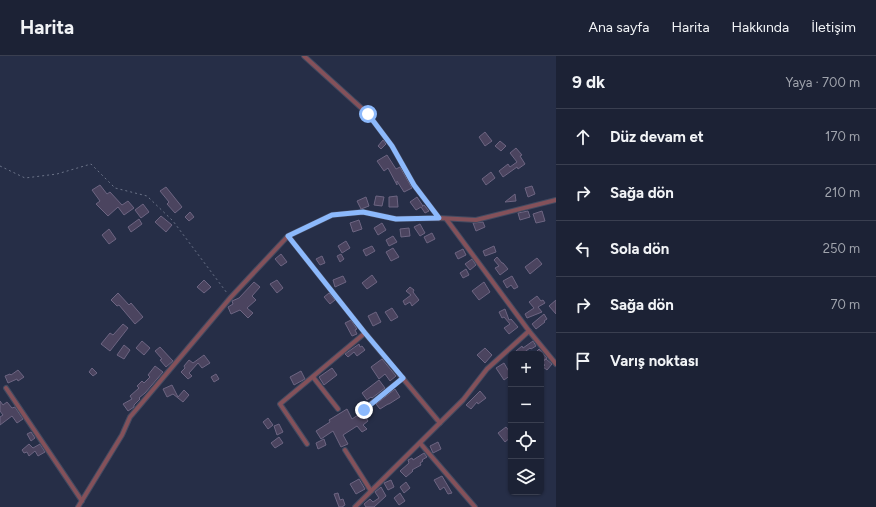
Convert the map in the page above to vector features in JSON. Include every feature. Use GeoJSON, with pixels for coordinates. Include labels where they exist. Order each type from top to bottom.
{"type":"FeatureCollection","features":[{"type":"Feature","properties":{"kind":"street"},"geometry":{"type":"LineString","coordinates":[[304,56],[368,114],[392,146],[414,185],[439,218]]}},
{"type":"Feature","properties":{"kind":"street"},"geometry":{"type":"LineString","coordinates":[[78,507],[122,435],[130,417],[231,297],[288,236],[332,215],[363,212],[396,219],[439,218],[447,220],[476,220],[556,200]]}},
{"type":"Feature","properties":{"kind":"street"},"geometry":{"type":"LineString","coordinates":[[447,220],[528,330],[556,364]]}},
{"type":"Feature","properties":{"kind":"street"},"geometry":{"type":"LineString","coordinates":[[288,236],[365,333],[440,423]]}},
{"type":"Feature","properties":{"kind":"street"},"geometry":{"type":"LineString","coordinates":[[355,507],[463,400],[487,369],[528,330]]}},
{"type":"Feature","properties":{"kind":"street"},"geometry":{"type":"LineString","coordinates":[[307,444],[280,404],[365,333]]}},
{"type":"Feature","properties":{"kind":"street"},"geometry":{"type":"LineString","coordinates":[[313,377],[338,409]]}},
{"type":"Feature","properties":{"kind":"street"},"geometry":{"type":"LineString","coordinates":[[364,410],[403,378]]}},
{"type":"Feature","properties":{"kind":"street"},"geometry":{"type":"LineString","coordinates":[[6,388],[82,501]]}},
{"type":"Feature","properties":{"kind":"street"},"geometry":{"type":"LineString","coordinates":[[420,443],[475,507]]}},
{"type":"Feature","properties":{"kind":"street"},"geometry":{"type":"LineString","coordinates":[[345,450],[371,491]]}},
{"type":"Feature","properties":{"kind":"path"},"geometry":{"type":"LineString","coordinates":[[0,166],[24,178],[57,174],[92,164],[115,188],[147,196],[173,221],[231,297]]}},
{"type":"Feature","properties":{"kind":"building"},"geometry":{"type":"Polygon","coordinates":[[[485,132],[492,141],[485,146],[479,137],[485,132]]]}},
{"type":"Feature","properties":{"kind":"building"},"geometry":{"type":"Polygon","coordinates":[[[383,140],[386,144],[381,149],[378,146],[383,140]]]}},
{"type":"Feature","properties":{"kind":"building"},"geometry":{"type":"Polygon","coordinates":[[[500,141],[506,146],[501,151],[495,146],[500,141]]]}},
{"type":"Feature","properties":{"kind":"building"},"geometry":{"type":"Polygon","coordinates":[[[516,148],[522,155],[520,156],[525,164],[518,169],[517,167],[503,177],[499,171],[508,164],[510,167],[517,162],[510,153],[516,148]]]}},
{"type":"Feature","properties":{"kind":"building"},"geometry":{"type":"Polygon","coordinates":[[[387,155],[396,169],[400,167],[412,188],[404,192],[397,181],[397,185],[388,168],[384,171],[377,161],[387,155]]]}},
{"type":"Feature","properties":{"kind":"building"},"geometry":{"type":"Polygon","coordinates":[[[491,172],[495,178],[486,185],[482,179],[491,172]]]}},
{"type":"Feature","properties":{"kind":"building"},"geometry":{"type":"Polygon","coordinates":[[[100,185],[107,194],[110,192],[122,205],[128,201],[134,208],[124,215],[118,207],[108,216],[96,204],[100,201],[92,190],[100,185]]]}},
{"type":"Feature","properties":{"kind":"building"},"geometry":{"type":"Polygon","coordinates":[[[532,186],[535,194],[528,197],[525,188],[532,186]]]}},
{"type":"Feature","properties":{"kind":"building"},"geometry":{"type":"Polygon","coordinates":[[[166,187],[182,207],[175,213],[167,204],[169,202],[160,191],[166,187]]]}},
{"type":"Feature","properties":{"kind":"building"},"geometry":{"type":"Polygon","coordinates":[[[515,194],[516,201],[505,202],[515,194]]]}},
{"type":"Feature","properties":{"kind":"building"},"geometry":{"type":"Polygon","coordinates":[[[376,196],[384,197],[382,206],[374,205],[376,196]]]}},
{"type":"Feature","properties":{"kind":"building"},"geometry":{"type":"Polygon","coordinates":[[[397,196],[398,207],[389,207],[389,197],[397,196]]]}},
{"type":"Feature","properties":{"kind":"building"},"geometry":{"type":"Polygon","coordinates":[[[366,197],[369,206],[361,209],[357,201],[366,197]]]}},
{"type":"Feature","properties":{"kind":"building"},"geometry":{"type":"Polygon","coordinates":[[[417,197],[423,206],[424,205],[429,211],[425,213],[421,207],[416,210],[410,202],[417,197]]]}},
{"type":"Feature","properties":{"kind":"building"},"geometry":{"type":"Polygon","coordinates":[[[143,204],[149,212],[141,218],[135,210],[143,204]]]}},
{"type":"Feature","properties":{"kind":"building"},"geometry":{"type":"Polygon","coordinates":[[[528,211],[530,217],[520,220],[518,213],[528,211]]]}},
{"type":"Feature","properties":{"kind":"building"},"geometry":{"type":"Polygon","coordinates":[[[542,211],[545,221],[536,223],[533,214],[542,211]]]}},
{"type":"Feature","properties":{"kind":"building"},"geometry":{"type":"Polygon","coordinates":[[[190,212],[194,217],[189,221],[185,217],[190,212]]]}},
{"type":"Feature","properties":{"kind":"building"},"geometry":{"type":"Polygon","coordinates":[[[161,216],[172,225],[166,232],[155,222],[161,216]]]}},
{"type":"Feature","properties":{"kind":"building"},"geometry":{"type":"Polygon","coordinates":[[[139,219],[142,224],[131,232],[128,227],[139,219]]]}},
{"type":"Feature","properties":{"kind":"building"},"geometry":{"type":"Polygon","coordinates":[[[359,220],[362,229],[353,232],[350,223],[359,220]]]}},
{"type":"Feature","properties":{"kind":"building"},"geometry":{"type":"Polygon","coordinates":[[[483,222],[485,227],[476,231],[473,223],[483,222]]]}},
{"type":"Feature","properties":{"kind":"building"},"geometry":{"type":"Polygon","coordinates":[[[382,223],[386,230],[378,235],[374,228],[382,223]]]}},
{"type":"Feature","properties":{"kind":"building"},"geometry":{"type":"Polygon","coordinates":[[[420,224],[425,233],[420,236],[414,227],[420,224]]]}},
{"type":"Feature","properties":{"kind":"building"},"geometry":{"type":"Polygon","coordinates":[[[409,228],[410,236],[401,237],[400,229],[409,228]]]}},
{"type":"Feature","properties":{"kind":"building"},"geometry":{"type":"Polygon","coordinates":[[[109,229],[116,239],[109,244],[102,235],[109,229]]]}},
{"type":"Feature","properties":{"kind":"building"},"geometry":{"type":"Polygon","coordinates":[[[432,233],[435,239],[427,243],[424,237],[432,233]]]}},
{"type":"Feature","properties":{"kind":"building"},"geometry":{"type":"Polygon","coordinates":[[[393,236],[397,242],[389,246],[386,240],[393,236]]]}},
{"type":"Feature","properties":{"kind":"building"},"geometry":{"type":"Polygon","coordinates":[[[346,241],[350,248],[342,253],[338,246],[346,241]]]}},
{"type":"Feature","properties":{"kind":"building"},"geometry":{"type":"Polygon","coordinates":[[[372,246],[375,251],[366,256],[363,250],[372,246]]]}},
{"type":"Feature","properties":{"kind":"building"},"geometry":{"type":"Polygon","coordinates":[[[494,246],[496,252],[485,256],[483,251],[494,246]]]}},
{"type":"Feature","properties":{"kind":"building"},"geometry":{"type":"Polygon","coordinates":[[[393,248],[399,257],[391,261],[386,252],[393,248]]]}},
{"type":"Feature","properties":{"kind":"building"},"geometry":{"type":"Polygon","coordinates":[[[463,249],[466,255],[458,259],[455,253],[463,249]]]}},
{"type":"Feature","properties":{"kind":"building"},"geometry":{"type":"Polygon","coordinates":[[[281,254],[287,262],[281,266],[275,259],[281,254]]]}},
{"type":"Feature","properties":{"kind":"building"},"geometry":{"type":"Polygon","coordinates":[[[341,254],[344,259],[340,262],[337,256],[341,254]]]}},
{"type":"Feature","properties":{"kind":"building"},"geometry":{"type":"Polygon","coordinates":[[[322,256],[325,263],[320,265],[316,259],[322,256]]]}},
{"type":"Feature","properties":{"kind":"building"},"geometry":{"type":"Polygon","coordinates":[[[497,257],[508,269],[500,275],[495,268],[499,266],[494,260],[497,257]]]}},
{"type":"Feature","properties":{"kind":"building"},"geometry":{"type":"Polygon","coordinates":[[[537,258],[542,264],[530,274],[525,267],[537,258]]]}},
{"type":"Feature","properties":{"kind":"building"},"geometry":{"type":"Polygon","coordinates":[[[472,259],[476,265],[470,270],[465,264],[472,259]]]}},
{"type":"Feature","properties":{"kind":"building"},"geometry":{"type":"Polygon","coordinates":[[[466,269],[469,275],[463,278],[460,273],[466,269]]]}},
{"type":"Feature","properties":{"kind":"building"},"geometry":{"type":"Polygon","coordinates":[[[372,275],[377,282],[367,289],[362,283],[372,275]]]}},
{"type":"Feature","properties":{"kind":"building"},"geometry":{"type":"Polygon","coordinates":[[[343,276],[346,282],[335,287],[333,280],[343,276]]]}},
{"type":"Feature","properties":{"kind":"building"},"geometry":{"type":"Polygon","coordinates":[[[512,276],[518,287],[514,289],[511,285],[507,288],[503,281],[512,276]]]}},
{"type":"Feature","properties":{"kind":"building"},"geometry":{"type":"Polygon","coordinates":[[[204,280],[211,287],[204,293],[197,287],[204,280]]]}},
{"type":"Feature","properties":{"kind":"building"},"geometry":{"type":"Polygon","coordinates":[[[277,280],[283,288],[277,293],[270,284],[277,280]]]}},
{"type":"Feature","properties":{"kind":"building"},"geometry":{"type":"Polygon","coordinates":[[[254,282],[260,287],[252,296],[256,300],[247,308],[253,313],[248,318],[240,310],[231,314],[228,307],[233,304],[232,301],[239,298],[254,282]]]}},
{"type":"Feature","properties":{"kind":"building"},"geometry":{"type":"Polygon","coordinates":[[[484,282],[490,292],[479,300],[472,291],[484,282]]]}},
{"type":"Feature","properties":{"kind":"building"},"geometry":{"type":"Polygon","coordinates":[[[410,287],[414,290],[413,292],[419,300],[412,306],[410,302],[405,305],[403,301],[411,295],[406,291],[410,287]]]}},
{"type":"Feature","properties":{"kind":"building"},"geometry":{"type":"Polygon","coordinates":[[[118,293],[129,305],[131,303],[143,317],[135,324],[119,305],[117,306],[111,300],[118,293]]]}},
{"type":"Feature","properties":{"kind":"building"},"geometry":{"type":"Polygon","coordinates":[[[329,293],[335,300],[330,304],[324,297],[329,293]]]}},
{"type":"Feature","properties":{"kind":"building"},"geometry":{"type":"Polygon","coordinates":[[[537,296],[545,303],[538,307],[542,312],[527,318],[525,314],[534,308],[529,302],[537,296]]]}},
{"type":"Feature","properties":{"kind":"building"},"geometry":{"type":"Polygon","coordinates":[[[556,300],[556,314],[549,306],[556,300]]]}},
{"type":"Feature","properties":{"kind":"building"},"geometry":{"type":"Polygon","coordinates":[[[392,308],[398,317],[391,321],[385,312],[392,308]]]}},
{"type":"Feature","properties":{"kind":"building"},"geometry":{"type":"Polygon","coordinates":[[[505,309],[509,320],[511,319],[518,327],[509,334],[504,328],[510,324],[504,317],[502,318],[499,312],[505,309]]]}},
{"type":"Feature","properties":{"kind":"building"},"geometry":{"type":"Polygon","coordinates":[[[376,312],[381,322],[373,326],[368,316],[376,312]]]}},
{"type":"Feature","properties":{"kind":"building"},"geometry":{"type":"Polygon","coordinates":[[[544,314],[547,319],[536,329],[532,324],[544,314]]]}},
{"type":"Feature","properties":{"kind":"building"},"geometry":{"type":"Polygon","coordinates":[[[351,320],[357,329],[355,330],[357,334],[352,336],[345,323],[351,320]]]}},
{"type":"Feature","properties":{"kind":"building"},"geometry":{"type":"Polygon","coordinates":[[[123,324],[128,328],[110,351],[101,344],[110,333],[113,335],[123,324]]]}},
{"type":"Feature","properties":{"kind":"building"},"geometry":{"type":"Polygon","coordinates":[[[142,341],[150,348],[144,355],[136,348],[142,341]]]}},
{"type":"Feature","properties":{"kind":"building"},"geometry":{"type":"Polygon","coordinates":[[[533,341],[536,346],[526,351],[516,351],[522,346],[523,348],[533,341]]]}},
{"type":"Feature","properties":{"kind":"building"},"geometry":{"type":"Polygon","coordinates":[[[359,344],[360,347],[362,346],[365,350],[357,356],[354,352],[348,357],[345,354],[359,344]]]}},
{"type":"Feature","properties":{"kind":"building"},"geometry":{"type":"Polygon","coordinates":[[[124,345],[130,350],[124,359],[117,355],[124,345]]]}},
{"type":"Feature","properties":{"kind":"building"},"geometry":{"type":"Polygon","coordinates":[[[160,347],[173,361],[166,367],[160,360],[162,359],[155,351],[160,347]]]}},
{"type":"Feature","properties":{"kind":"building"},"geometry":{"type":"Polygon","coordinates":[[[485,348],[492,355],[485,363],[477,355],[485,348]]]}},
{"type":"Feature","properties":{"kind":"building"},"geometry":{"type":"Polygon","coordinates":[[[204,355],[210,363],[202,368],[198,363],[189,373],[192,376],[188,379],[181,372],[185,368],[184,366],[189,360],[193,363],[204,355]]]}},
{"type":"Feature","properties":{"kind":"building"},"geometry":{"type":"Polygon","coordinates":[[[382,359],[396,376],[390,381],[385,374],[379,379],[371,367],[382,359]]]}},
{"type":"Feature","properties":{"kind":"building"},"geometry":{"type":"Polygon","coordinates":[[[546,359],[552,364],[547,370],[544,368],[544,361],[546,359]]]}},
{"type":"Feature","properties":{"kind":"building"},"geometry":{"type":"Polygon","coordinates":[[[504,363],[508,370],[508,377],[504,380],[496,368],[504,363]]]}},
{"type":"Feature","properties":{"kind":"building"},"geometry":{"type":"Polygon","coordinates":[[[155,366],[163,372],[139,398],[140,399],[134,407],[128,411],[123,404],[132,399],[130,396],[139,388],[137,386],[142,381],[144,383],[150,377],[148,375],[155,366]]]}},
{"type":"Feature","properties":{"kind":"building"},"geometry":{"type":"Polygon","coordinates":[[[92,368],[97,373],[93,376],[89,372],[92,368]]]}},
{"type":"Feature","properties":{"kind":"building"},"geometry":{"type":"Polygon","coordinates":[[[332,368],[337,375],[324,385],[319,377],[332,368]]]}},
{"type":"Feature","properties":{"kind":"building"},"geometry":{"type":"Polygon","coordinates":[[[18,370],[24,377],[18,381],[17,379],[8,383],[5,376],[11,375],[18,370]]]}},
{"type":"Feature","properties":{"kind":"building"},"geometry":{"type":"Polygon","coordinates":[[[301,371],[305,379],[294,385],[290,377],[301,371]]]}},
{"type":"Feature","properties":{"kind":"building"},"geometry":{"type":"Polygon","coordinates":[[[216,374],[219,379],[214,382],[211,377],[216,374]]]}},
{"type":"Feature","properties":{"kind":"building"},"geometry":{"type":"Polygon","coordinates":[[[379,380],[385,388],[367,400],[362,393],[379,380]]]}},
{"type":"Feature","properties":{"kind":"building"},"geometry":{"type":"Polygon","coordinates":[[[172,385],[178,397],[184,390],[189,395],[183,402],[173,394],[167,397],[163,389],[172,385]]]}},
{"type":"Feature","properties":{"kind":"building"},"geometry":{"type":"Polygon","coordinates":[[[395,389],[400,397],[380,409],[376,404],[395,389]]]}},
{"type":"Feature","properties":{"kind":"building"},"geometry":{"type":"Polygon","coordinates":[[[480,391],[486,398],[478,404],[477,402],[471,409],[466,405],[480,391]]]}},
{"type":"Feature","properties":{"kind":"building"},"geometry":{"type":"Polygon","coordinates":[[[0,401],[3,405],[7,402],[12,408],[15,407],[23,419],[17,423],[12,416],[0,425],[0,417],[3,415],[0,411],[0,401]]]}},
{"type":"Feature","properties":{"kind":"building"},"geometry":{"type":"Polygon","coordinates":[[[347,409],[352,419],[363,413],[368,421],[363,425],[367,429],[362,432],[357,426],[343,435],[348,444],[341,447],[333,431],[321,439],[316,431],[330,422],[329,420],[347,409]]]}},
{"type":"Feature","properties":{"kind":"building"},"geometry":{"type":"Polygon","coordinates":[[[268,418],[273,425],[268,429],[263,422],[268,418]]]}},
{"type":"Feature","properties":{"kind":"building"},"geometry":{"type":"Polygon","coordinates":[[[279,424],[283,432],[277,435],[274,426],[279,424]]]}},
{"type":"Feature","properties":{"kind":"building"},"geometry":{"type":"Polygon","coordinates":[[[506,427],[508,429],[508,440],[505,442],[498,433],[506,427]]]}},
{"type":"Feature","properties":{"kind":"building"},"geometry":{"type":"Polygon","coordinates":[[[31,432],[35,438],[31,441],[27,434],[31,432]]]}},
{"type":"Feature","properties":{"kind":"building"},"geometry":{"type":"Polygon","coordinates":[[[279,437],[283,443],[275,448],[271,443],[279,437]]]}},
{"type":"Feature","properties":{"kind":"building"},"geometry":{"type":"Polygon","coordinates":[[[324,439],[326,445],[318,449],[316,443],[324,439]]]}},
{"type":"Feature","properties":{"kind":"building"},"geometry":{"type":"Polygon","coordinates":[[[438,442],[441,449],[433,453],[430,446],[438,442]]]}},
{"type":"Feature","properties":{"kind":"building"},"geometry":{"type":"Polygon","coordinates":[[[29,444],[33,448],[40,444],[45,452],[38,456],[35,451],[29,456],[27,452],[24,453],[22,450],[29,444]]]}},
{"type":"Feature","properties":{"kind":"building"},"geometry":{"type":"Polygon","coordinates":[[[424,453],[427,457],[422,460],[423,461],[420,463],[421,465],[412,470],[413,471],[406,477],[400,471],[409,463],[408,460],[412,458],[413,460],[424,453]]]}},
{"type":"Feature","properties":{"kind":"building"},"geometry":{"type":"Polygon","coordinates":[[[442,476],[452,493],[448,494],[444,487],[440,490],[434,480],[442,476]]]}},
{"type":"Feature","properties":{"kind":"building"},"geometry":{"type":"Polygon","coordinates":[[[359,479],[365,489],[356,494],[350,484],[359,479]]]}},
{"type":"Feature","properties":{"kind":"building"},"geometry":{"type":"Polygon","coordinates":[[[391,480],[394,487],[388,490],[384,483],[391,480]]]}},
{"type":"Feature","properties":{"kind":"building"},"geometry":{"type":"Polygon","coordinates":[[[406,482],[410,488],[404,493],[400,487],[406,482]]]}},
{"type":"Feature","properties":{"kind":"building"},"geometry":{"type":"Polygon","coordinates":[[[381,487],[386,496],[374,507],[366,507],[364,504],[370,499],[373,502],[379,498],[375,492],[381,487]]]}},
{"type":"Feature","properties":{"kind":"building"},"geometry":{"type":"Polygon","coordinates":[[[338,493],[340,500],[343,499],[345,505],[343,507],[339,507],[334,494],[338,493]]]}},
{"type":"Feature","properties":{"kind":"building"},"geometry":{"type":"Polygon","coordinates":[[[400,493],[405,501],[399,505],[394,498],[400,493]]]}},
{"type":"Feature","properties":{"kind":"route"},"geometry":{"type":"LineString","coordinates":[[364,410],[403,378],[365,333],[288,236],[332,215],[363,212],[396,219],[439,218],[414,185],[392,146],[368,114]]}}]}
